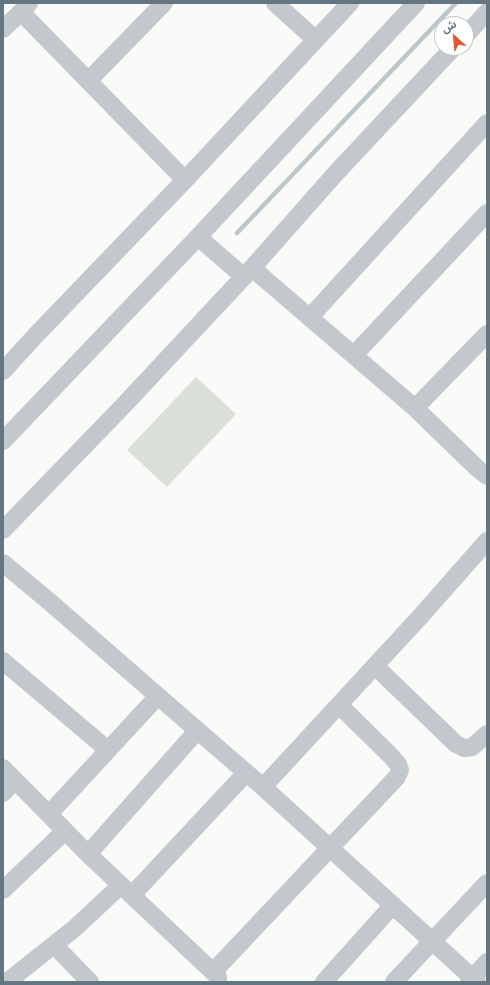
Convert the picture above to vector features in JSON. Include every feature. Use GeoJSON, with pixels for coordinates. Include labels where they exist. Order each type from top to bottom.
{"type":"FeatureCollection","features":[{"type":"Feature","properties":{"kind":"street"},"geometry":{"type":"LineString","coordinates":[[88,80],[164,3]]}},
{"type":"Feature","properties":{"kind":"street"},"geometry":{"type":"LineString","coordinates":[[275,3],[316,40]]}},
{"type":"Feature","properties":{"kind":"street"},"geometry":{"type":"LineString","coordinates":[[3,371],[185,180],[350,3]]}},
{"type":"Feature","properties":{"kind":"street"},"geometry":{"type":"LineString","coordinates":[[3,441],[202,241],[416,3]]}},
{"type":"Feature","properties":{"kind":"street"},"geometry":{"type":"LineString","coordinates":[[3,28],[25,6],[88,80],[185,180]]}},
{"type":"Feature","properties":{"kind":"street"},"geometry":{"type":"LineString","coordinates":[[474,26],[487,12]]}},
{"type":"Feature","properties":{"kind":"street"},"geometry":{"type":"LineString","coordinates":[[3,530],[124,405],[336,173],[446,56]]}},
{"type":"Feature","properties":{"kind":"street"},"geometry":{"type":"LineString","coordinates":[[310,318],[487,123]]}},
{"type":"Feature","properties":{"kind":"street"},"geometry":{"type":"LineString","coordinates":[[354,356],[487,212]]}},
{"type":"Feature","properties":{"kind":"street"},"geometry":{"type":"LineString","coordinates":[[202,241],[310,318],[484,468]]}},
{"type":"Feature","properties":{"kind":"street"},"geometry":{"type":"LineString","coordinates":[[415,408],[487,334]]}},
{"type":"Feature","properties":{"kind":"street"},"geometry":{"type":"LineString","coordinates":[[263,787],[419,618],[487,541]]}},
{"type":"Feature","properties":{"kind":"street"},"geometry":{"type":"LineString","coordinates":[[3,563],[263,787],[432,942],[472,981],[487,962]]}},
{"type":"Feature","properties":{"kind":"street"},"geometry":{"type":"LineString","coordinates":[[3,661],[108,750]]}},
{"type":"Feature","properties":{"kind":"street"},"geometry":{"type":"LineString","coordinates":[[375,666],[456,744],[464,748],[472,747],[487,734]]}},
{"type":"Feature","properties":{"kind":"street"},"geometry":{"type":"LineString","coordinates":[[49,814],[158,696]]}},
{"type":"Feature","properties":{"kind":"street"},"geometry":{"type":"LineString","coordinates":[[7,780],[49,814],[88,854],[216,977],[330,848],[398,777],[400,770],[398,764],[390,754],[339,705]]}},
{"type":"Feature","properties":{"kind":"street"},"geometry":{"type":"LineString","coordinates":[[88,854],[197,731]]}},
{"type":"Feature","properties":{"kind":"street"},"geometry":{"type":"LineString","coordinates":[[7,982],[75,928],[127,890],[246,773]]}},
{"type":"Feature","properties":{"kind":"street"},"geometry":{"type":"LineString","coordinates":[[3,890],[65,831]]}},
{"type":"Feature","properties":{"kind":"street"},"geometry":{"type":"LineString","coordinates":[[394,982],[487,883]]}},
{"type":"Feature","properties":{"kind":"street"},"geometry":{"type":"LineString","coordinates":[[324,982],[392,905]]}},
{"type":"Feature","properties":{"kind":"street"},"geometry":{"type":"LineString","coordinates":[[54,945],[90,982]]}},
{"type":"Feature","properties":{"kind":"shaded area"},"geometry":{"type":"Polygon","coordinates":[[[196,377],[236,414],[167,487],[127,450],[196,377]]]}},
{"type":"Feature","properties":{"kind":"waterway"},"geometry":{"type":"LineString","coordinates":[[237,233],[456,3]]}}]}
